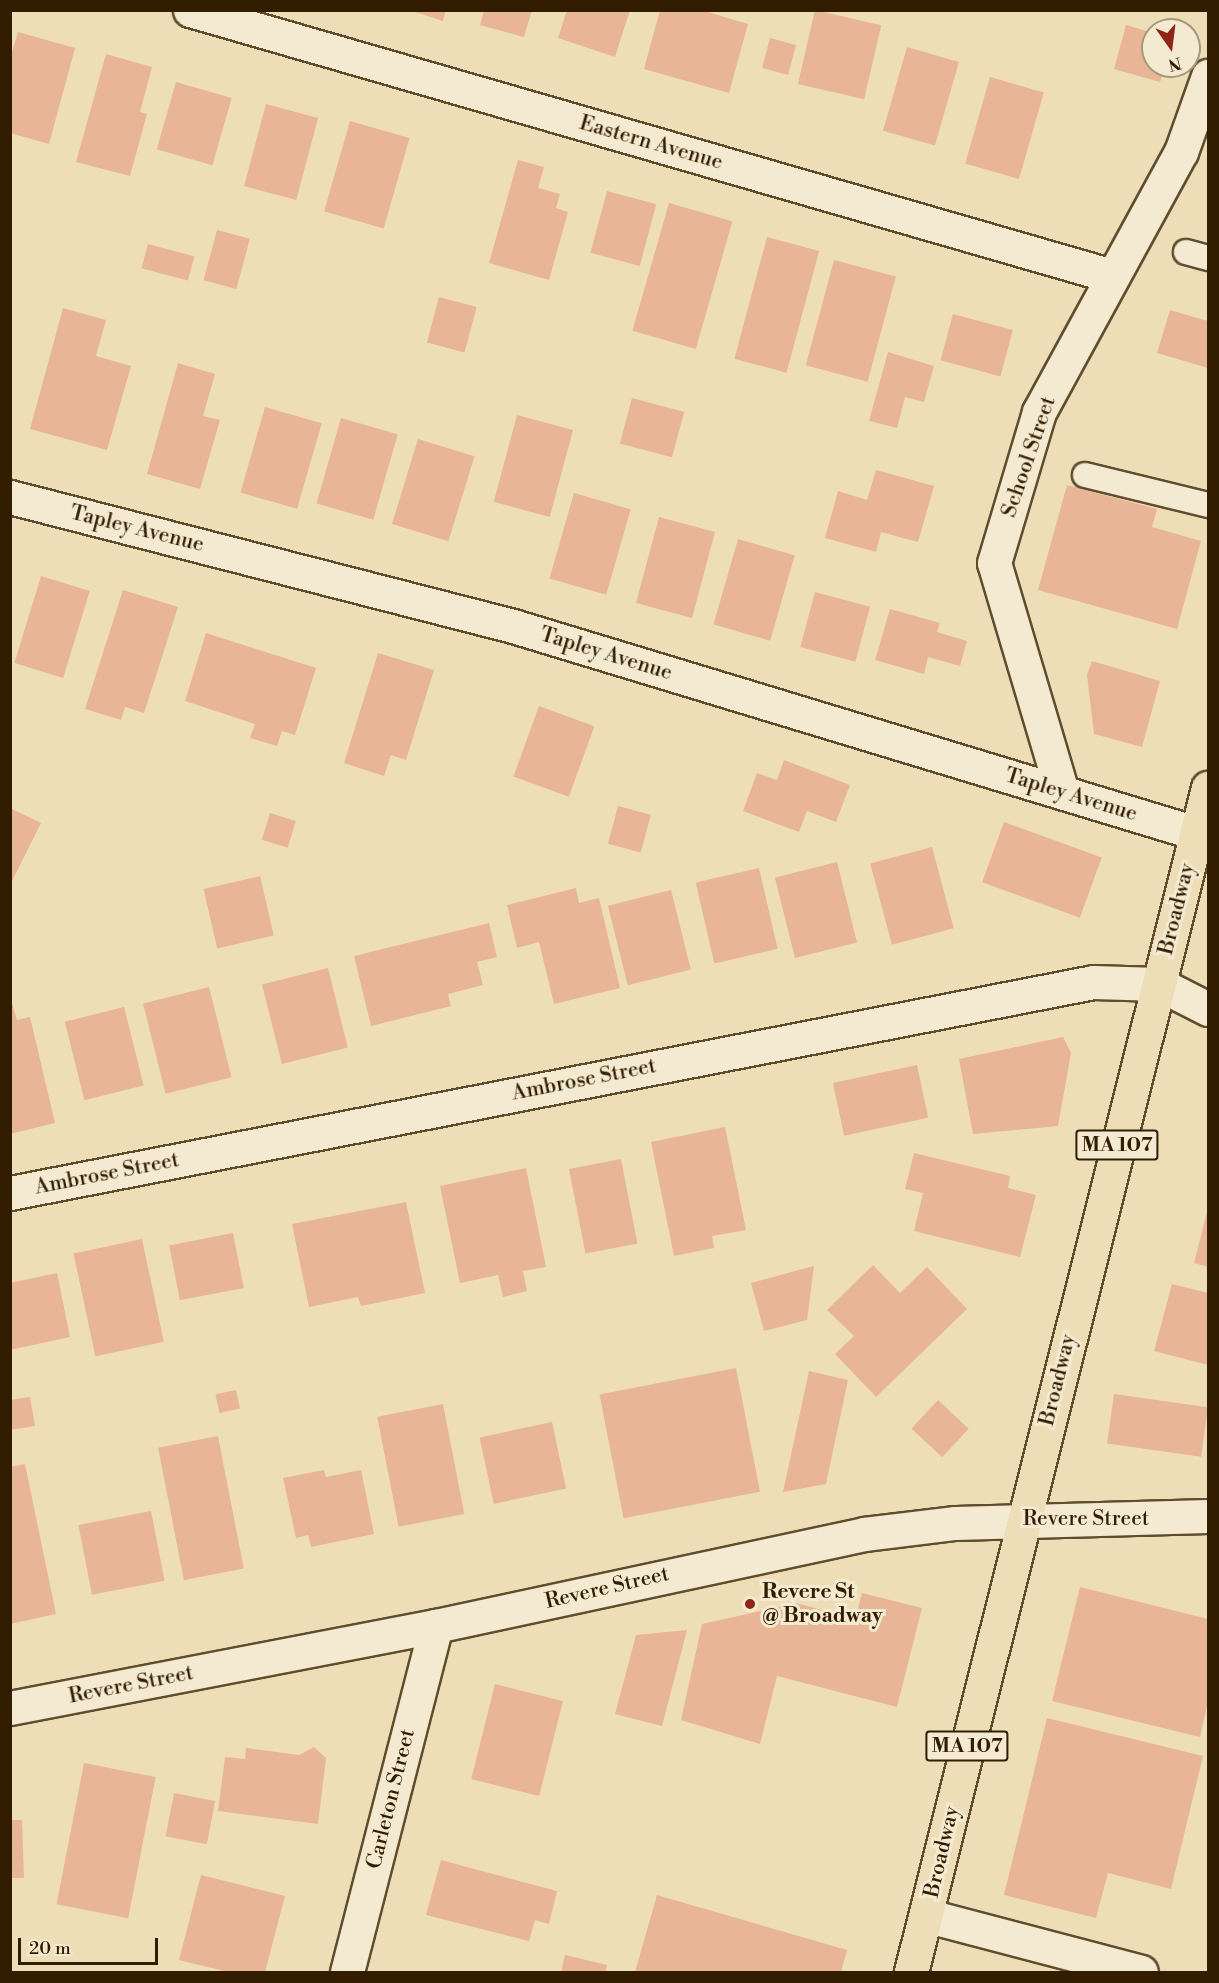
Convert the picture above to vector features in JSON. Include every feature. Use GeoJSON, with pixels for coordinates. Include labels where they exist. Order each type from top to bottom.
{"type":"FeatureCollection","features":[{"type":"Feature","properties":{"kind":"main road","name":"Broadway"},"geometry":{"type":"LineString","coordinates":[[911,1972],[928,1916],[1022,1520],[1209,788]]}},
{"type":"Feature","properties":{"kind":"street","name":"Eastern Avenue"},"geometry":{"type":"LineString","coordinates":[[190,10],[1112,276]]}},
{"type":"Feature","properties":{"kind":"street","name":"School Street"},"geometry":{"type":"LineString","coordinates":[[1062,792],[994,563],[1039,412],[1181,152],[1209,76]]}},
{"type":"Feature","properties":{"kind":"street","name":"Tapley Avenue"},"geometry":{"type":"LineString","coordinates":[[10,497],[513,626],[1196,833]]}},
{"type":"Feature","properties":{"kind":"street","name":"Ambrose Street"},"geometry":{"type":"LineString","coordinates":[[10,1193],[1082,984],[1159,984]]}},
{"type":"Feature","properties":{"kind":"street"},"geometry":{"type":"LineString","coordinates":[[1159,984],[1209,1009]]}},
{"type":"Feature","properties":{"kind":"street","name":"Revere Street"},"geometry":{"type":"LineString","coordinates":[[10,1708],[436,1626],[864,1534],[1022,1520],[1209,1516]]}},
{"type":"Feature","properties":{"kind":"street","name":"Carleton Street"},"geometry":{"type":"LineString","coordinates":[[347,1972],[436,1626]]}},
{"type":"Feature","properties":{"kind":"street"},"geometry":{"type":"LineString","coordinates":[[928,1916],[1141,1972]]}},
{"type":"Feature","properties":{"kind":"lane"},"geometry":{"type":"LineString","coordinates":[[1085,475],[1209,505]]}},
{"type":"Feature","properties":{"kind":"building"},"geometry":{"type":"Polygon","coordinates":[[[409,10],[446,10],[443,21],[409,10]]]}},
{"type":"Feature","properties":{"kind":"building"},"geometry":{"type":"Polygon","coordinates":[[[484,10],[532,10],[524,37],[480,25],[484,10]]]}},
{"type":"Feature","properties":{"kind":"building"},"geometry":{"type":"Polygon","coordinates":[[[567,10],[630,10],[615,57],[558,38],[567,10]]]}},
{"type":"Feature","properties":{"kind":"building"},"geometry":{"type":"Polygon","coordinates":[[[660,10],[701,10],[748,24],[729,93],[644,69],[660,10]]]}},
{"type":"Feature","properties":{"kind":"building"},"geometry":{"type":"Polygon","coordinates":[[[815,10],[881,25],[864,99],[798,84],[815,10]]]}},
{"type":"Feature","properties":{"kind":"building"},"geometry":{"type":"Polygon","coordinates":[[[1126,25],[1141,29],[1141,77],[1114,69],[1126,25]]]}},
{"type":"Feature","properties":{"kind":"building"},"geometry":{"type":"Polygon","coordinates":[[[18,32],[75,48],[49,144],[10,133],[10,59],[18,32]]]}},
{"type":"Feature","properties":{"kind":"building"},"geometry":{"type":"Polygon","coordinates":[[[770,38],[796,45],[788,75],[762,68],[770,38]]]}},
{"type":"Feature","properties":{"kind":"building"},"geometry":{"type":"Polygon","coordinates":[[[907,47],[959,62],[935,146],[883,131],[907,47]]]}},
{"type":"Feature","properties":{"kind":"building"},"geometry":{"type":"Polygon","coordinates":[[[106,54],[152,67],[140,112],[147,114],[130,176],[76,162],[106,54]]]}},
{"type":"Feature","properties":{"kind":"building"},"geometry":{"type":"Polygon","coordinates":[[[990,77],[1044,92],[1019,179],[965,164],[990,77]]]}},
{"type":"Feature","properties":{"kind":"building"},"geometry":{"type":"Polygon","coordinates":[[[1146,78],[1161,78],[1160,82],[1146,78]]]}},
{"type":"Feature","properties":{"kind":"building"},"geometry":{"type":"Polygon","coordinates":[[[176,82],[232,98],[212,165],[157,149],[176,82]]]}},
{"type":"Feature","properties":{"kind":"building"},"geometry":{"type":"Polygon","coordinates":[[[266,104],[318,118],[296,200],[244,186],[266,104]]]}},
{"type":"Feature","properties":{"kind":"building"},"geometry":{"type":"Polygon","coordinates":[[[350,121],[410,138],[384,228],[324,211],[350,121]]]}},
{"type":"Feature","properties":{"kind":"building"},"geometry":{"type":"Polygon","coordinates":[[[518,160],[544,167],[538,188],[560,194],[556,208],[568,212],[549,280],[489,263],[518,160]]]}},
{"type":"Feature","properties":{"kind":"building"},"geometry":{"type":"Polygon","coordinates":[[[607,191],[656,204],[640,266],[590,253],[607,191]]]}},
{"type":"Feature","properties":{"kind":"building"},"geometry":{"type":"Polygon","coordinates":[[[669,203],[732,221],[696,349],[632,331],[669,203]]]}},
{"type":"Feature","properties":{"kind":"building"},"geometry":{"type":"Polygon","coordinates":[[[217,230],[250,239],[236,289],[204,280],[217,230]]]}},
{"type":"Feature","properties":{"kind":"building"},"geometry":{"type":"Polygon","coordinates":[[[767,237],[819,251],[787,373],[734,359],[767,237]]]}},
{"type":"Feature","properties":{"kind":"building"},"geometry":{"type":"Polygon","coordinates":[[[148,244],[194,256],[188,281],[142,268],[148,244]]]}},
{"type":"Feature","properties":{"kind":"building"},"geometry":{"type":"Polygon","coordinates":[[[834,260],[896,277],[868,382],[806,365],[834,260]]]}},
{"type":"Feature","properties":{"kind":"building"},"geometry":{"type":"Polygon","coordinates":[[[439,297],[477,307],[465,352],[427,342],[439,297]]]}},
{"type":"Feature","properties":{"kind":"building"},"geometry":{"type":"Polygon","coordinates":[[[63,308],[106,320],[96,356],[131,366],[107,450],[30,429],[63,308]]]}},
{"type":"Feature","properties":{"kind":"building"},"geometry":{"type":"Polygon","coordinates":[[[1170,310],[1208,321],[1208,368],[1157,353],[1170,310]]]}},
{"type":"Feature","properties":{"kind":"building"},"geometry":{"type":"Polygon","coordinates":[[[953,314],[1013,330],[1000,376],[941,360],[953,314]]]}},
{"type":"Feature","properties":{"kind":"building"},"geometry":{"type":"Polygon","coordinates":[[[888,352],[934,366],[924,402],[905,397],[897,428],[869,421],[888,352]]]}},
{"type":"Feature","properties":{"kind":"building"},"geometry":{"type":"Polygon","coordinates":[[[178,363],[215,374],[203,416],[220,420],[200,489],[147,474],[178,363]]]}},
{"type":"Feature","properties":{"kind":"building"},"geometry":{"type":"Polygon","coordinates":[[[632,398],[684,412],[672,457],[620,443],[632,398]]]}},
{"type":"Feature","properties":{"kind":"building"},"geometry":{"type":"Polygon","coordinates":[[[265,407],[322,423],[297,509],[240,493],[265,407]]]}},
{"type":"Feature","properties":{"kind":"building"},"geometry":{"type":"Polygon","coordinates":[[[517,415],[573,430],[550,517],[494,502],[517,415]]]}},
{"type":"Feature","properties":{"kind":"building"},"geometry":{"type":"Polygon","coordinates":[[[341,418],[398,434],[373,520],[316,504],[341,418]]]}},
{"type":"Feature","properties":{"kind":"building"},"geometry":{"type":"Polygon","coordinates":[[[418,439],[474,456],[448,541],[392,524],[418,439]]]}},
{"type":"Feature","properties":{"kind":"building"},"geometry":{"type":"Polygon","coordinates":[[[876,470],[934,486],[918,542],[881,532],[876,552],[825,538],[838,491],[867,500],[876,470]]]}},
{"type":"Feature","properties":{"kind":"building"},"geometry":{"type":"Polygon","coordinates":[[[1067,485],[1157,509],[1152,527],[1201,541],[1177,629],[1038,590],[1067,485]]]}},
{"type":"Feature","properties":{"kind":"building"},"geometry":{"type":"Polygon","coordinates":[[[574,493],[631,509],[606,595],[549,579],[574,493]]]}},
{"type":"Feature","properties":{"kind":"building"},"geometry":{"type":"Polygon","coordinates":[[[659,517],[715,532],[692,618],[636,603],[659,517]]]}},
{"type":"Feature","properties":{"kind":"building"},"geometry":{"type":"Polygon","coordinates":[[[738,539],[795,555],[770,641],[713,625],[738,539]]]}},
{"type":"Feature","properties":{"kind":"building"},"geometry":{"type":"Polygon","coordinates":[[[41,576],[90,591],[63,678],[14,663],[41,576]]]}},
{"type":"Feature","properties":{"kind":"building"},"geometry":{"type":"Polygon","coordinates":[[[123,590],[178,607],[144,713],[125,707],[121,720],[85,709],[123,590]]]}},
{"type":"Feature","properties":{"kind":"building"},"geometry":{"type":"Polygon","coordinates":[[[815,592],[870,607],[855,662],[800,647],[815,592]]]}},
{"type":"Feature","properties":{"kind":"building"},"geometry":{"type":"Polygon","coordinates":[[[890,609],[940,623],[937,632],[967,641],[960,666],[928,657],[924,674],[875,660],[890,609]]]}},
{"type":"Feature","properties":{"kind":"building"},"geometry":{"type":"Polygon","coordinates":[[[206,633],[316,668],[295,735],[282,731],[277,746],[250,738],[255,724],[185,701],[206,633]]]}},
{"type":"Feature","properties":{"kind":"building"},"geometry":{"type":"Polygon","coordinates":[[[378,653],[434,670],[406,760],[391,755],[384,776],[344,763],[378,653]]]}},
{"type":"Feature","properties":{"kind":"building"},"geometry":{"type":"Polygon","coordinates":[[[1092,661],[1160,681],[1142,747],[1094,734],[1087,675],[1092,661]]]}},
{"type":"Feature","properties":{"kind":"building"},"geometry":{"type":"Polygon","coordinates":[[[539,706],[594,726],[569,797],[513,776],[539,706]]]}},
{"type":"Feature","properties":{"kind":"building"},"geometry":{"type":"Polygon","coordinates":[[[784,760],[850,785],[836,822],[807,811],[799,832],[743,811],[757,773],[777,780],[784,760]]]}},
{"type":"Feature","properties":{"kind":"building"},"geometry":{"type":"Polygon","coordinates":[[[618,806],[651,815],[641,852],[608,844],[618,806]]]}},
{"type":"Feature","properties":{"kind":"building"},"geometry":{"type":"Polygon","coordinates":[[[10,808],[41,823],[10,885],[10,808]]]}},
{"type":"Feature","properties":{"kind":"building"},"geometry":{"type":"Polygon","coordinates":[[[270,813],[296,821],[288,848],[262,840],[270,813]]]}},
{"type":"Feature","properties":{"kind":"building"},"geometry":{"type":"Polygon","coordinates":[[[1004,822],[1102,858],[1080,918],[982,882],[1004,822]]]}},
{"type":"Feature","properties":{"kind":"building"},"geometry":{"type":"Polygon","coordinates":[[[932,847],[954,928],[892,945],[870,864],[932,847]]]}},
{"type":"Feature","properties":{"kind":"building"},"geometry":{"type":"Polygon","coordinates":[[[837,862],[857,943],[795,958],[775,877],[837,862]]]}},
{"type":"Feature","properties":{"kind":"building"},"geometry":{"type":"Polygon","coordinates":[[[759,868],[778,949],[714,963],[696,883],[759,868]]]}},
{"type":"Feature","properties":{"kind":"building"},"geometry":{"type":"Polygon","coordinates":[[[260,876],[274,935],[217,948],[203,889],[260,876]]]}},
{"type":"Feature","properties":{"kind":"building"},"geometry":{"type":"Polygon","coordinates":[[[576,888],[579,903],[599,898],[620,988],[554,1004],[539,942],[517,948],[507,905],[576,888]]]}},
{"type":"Feature","properties":{"kind":"building"},"geometry":{"type":"Polygon","coordinates":[[[671,890],[691,970],[628,985],[608,906],[671,890]]]}},
{"type":"Feature","properties":{"kind":"building"},"geometry":{"type":"Polygon","coordinates":[[[489,923],[497,957],[477,962],[483,985],[448,994],[451,1006],[371,1026],[354,956],[489,923]]]}},
{"type":"Feature","properties":{"kind":"building"},"geometry":{"type":"Polygon","coordinates":[[[328,968],[348,1048],[282,1064],[262,984],[328,968]]]}},
{"type":"Feature","properties":{"kind":"building"},"geometry":{"type":"Polygon","coordinates":[[[209,987],[231,1077],[166,1094],[143,1003],[209,987]]]}},
{"type":"Feature","properties":{"kind":"building"},"geometry":{"type":"Polygon","coordinates":[[[10,996],[17,1020],[30,1017],[55,1123],[10,1134],[10,996]]]}},
{"type":"Feature","properties":{"kind":"building"},"geometry":{"type":"Polygon","coordinates":[[[124,1007],[144,1086],[84,1100],[65,1022],[124,1007]]]}},
{"type":"Feature","properties":{"kind":"building"},"geometry":{"type":"Polygon","coordinates":[[[1063,1037],[1071,1053],[1058,1126],[973,1134],[959,1059],[1063,1037]]]}},
{"type":"Feature","properties":{"kind":"building"},"geometry":{"type":"Polygon","coordinates":[[[917,1065],[928,1118],[844,1136],[833,1083],[917,1065]]]}},
{"type":"Feature","properties":{"kind":"building"},"geometry":{"type":"Polygon","coordinates":[[[725,1127],[746,1230],[712,1236],[714,1248],[674,1256],[651,1142],[725,1127]]]}},
{"type":"Feature","properties":{"kind":"building"},"geometry":{"type":"Polygon","coordinates":[[[914,1153],[1010,1176],[1008,1188],[1036,1195],[1020,1257],[914,1231],[923,1193],[905,1189],[914,1153]]]}},
{"type":"Feature","properties":{"kind":"building"},"geometry":{"type":"Polygon","coordinates":[[[621,1159],[637,1243],[585,1254],[569,1169],[621,1159]]]}},
{"type":"Feature","properties":{"kind":"building"},"geometry":{"type":"Polygon","coordinates":[[[526,1168],[546,1267],[523,1271],[527,1291],[503,1297],[498,1275],[460,1283],[440,1186],[526,1168]]]}},
{"type":"Feature","properties":{"kind":"building"},"geometry":{"type":"Polygon","coordinates":[[[406,1202],[425,1293],[361,1306],[358,1297],[309,1307],[292,1224],[406,1202]]]}},
{"type":"Feature","properties":{"kind":"building"},"geometry":{"type":"Polygon","coordinates":[[[1208,1208],[1208,1267],[1194,1263],[1208,1208]]]}},
{"type":"Feature","properties":{"kind":"building"},"geometry":{"type":"Polygon","coordinates":[[[233,1233],[244,1288],[180,1300],[169,1245],[233,1233]]]}},
{"type":"Feature","properties":{"kind":"building"},"geometry":{"type":"Polygon","coordinates":[[[142,1239],[164,1342],[95,1356],[74,1254],[142,1239]]]}},
{"type":"Feature","properties":{"kind":"building"},"geometry":{"type":"Polygon","coordinates":[[[873,1265],[900,1293],[927,1267],[967,1309],[876,1397],[835,1354],[854,1336],[827,1310],[873,1265]]]}},
{"type":"Feature","properties":{"kind":"building"},"geometry":{"type":"Polygon","coordinates":[[[814,1266],[807,1320],[764,1331],[751,1283],[814,1266]]]}},
{"type":"Feature","properties":{"kind":"building"},"geometry":{"type":"Polygon","coordinates":[[[57,1273],[70,1337],[10,1350],[10,1283],[57,1273]]]}},
{"type":"Feature","properties":{"kind":"building"},"geometry":{"type":"Polygon","coordinates":[[[1172,1284],[1208,1293],[1208,1365],[1154,1351],[1172,1284]]]}},
{"type":"Feature","properties":{"kind":"building"},"geometry":{"type":"Polygon","coordinates":[[[736,1368],[760,1492],[624,1518],[600,1395],[736,1368]]]}},
{"type":"Feature","properties":{"kind":"building"},"geometry":{"type":"Polygon","coordinates":[[[809,1371],[848,1380],[826,1484],[783,1492],[809,1371]]]}},
{"type":"Feature","properties":{"kind":"building"},"geometry":{"type":"Polygon","coordinates":[[[236,1390],[240,1409],[219,1413],[215,1394],[236,1390]]]}},
{"type":"Feature","properties":{"kind":"building"},"geometry":{"type":"Polygon","coordinates":[[[1114,1394],[1208,1407],[1201,1457],[1107,1444],[1114,1394]]]}},
{"type":"Feature","properties":{"kind":"building"},"geometry":{"type":"Polygon","coordinates":[[[30,1397],[35,1426],[10,1430],[10,1400],[30,1397]]]}},
{"type":"Feature","properties":{"kind":"building"},"geometry":{"type":"Polygon","coordinates":[[[938,1400],[969,1429],[942,1457],[911,1429],[938,1400]]]}},
{"type":"Feature","properties":{"kind":"building"},"geometry":{"type":"Polygon","coordinates":[[[443,1404],[464,1514],[399,1527],[377,1417],[443,1404]]]}},
{"type":"Feature","properties":{"kind":"building"},"geometry":{"type":"Polygon","coordinates":[[[552,1422],[566,1489],[494,1504],[480,1437],[552,1422]]]}},
{"type":"Feature","properties":{"kind":"building"},"geometry":{"type":"Polygon","coordinates":[[[218,1436],[244,1569],[184,1580],[158,1448],[218,1436]]]}},
{"type":"Feature","properties":{"kind":"building"},"geometry":{"type":"Polygon","coordinates":[[[25,1464],[56,1614],[10,1624],[10,1467],[25,1464]]]}},
{"type":"Feature","properties":{"kind":"building"},"geometry":{"type":"Polygon","coordinates":[[[324,1470],[326,1477],[361,1470],[374,1534],[311,1547],[308,1535],[296,1538],[283,1478],[324,1470]]]}},
{"type":"Feature","properties":{"kind":"building"},"geometry":{"type":"Polygon","coordinates":[[[151,1511],[165,1581],[92,1595],[78,1525],[151,1511]]]}},
{"type":"Feature","properties":{"kind":"building"},"geometry":{"type":"Polygon","coordinates":[[[1080,1587],[1208,1619],[1208,1702],[1200,1737],[1052,1701],[1080,1587]]]}},
{"type":"Feature","properties":{"kind":"building"},"geometry":{"type":"Polygon","coordinates":[[[862,1593],[922,1608],[897,1707],[777,1676],[760,1744],[681,1720],[702,1624],[796,1603],[855,1619],[862,1593]]]}},
{"type":"Feature","properties":{"kind":"building"},"geometry":{"type":"Polygon","coordinates":[[[687,1630],[662,1726],[615,1714],[636,1635],[687,1630]]]}},
{"type":"Feature","properties":{"kind":"building"},"geometry":{"type":"Polygon","coordinates":[[[495,1684],[563,1701],[539,1796],[471,1779],[495,1684]]]}},
{"type":"Feature","properties":{"kind":"building"},"geometry":{"type":"Polygon","coordinates":[[[1047,1718],[1203,1756],[1171,1889],[1108,1873],[1096,1918],[1004,1895],[1047,1718]]]}},
{"type":"Feature","properties":{"kind":"building"},"geometry":{"type":"Polygon","coordinates":[[[314,1747],[326,1758],[318,1824],[218,1811],[225,1757],[245,1759],[246,1748],[299,1755],[314,1747]]]}},
{"type":"Feature","properties":{"kind":"building"},"geometry":{"type":"Polygon","coordinates":[[[84,1763],[156,1777],[128,1918],[57,1904],[84,1763]]]}},
{"type":"Feature","properties":{"kind":"building"},"geometry":{"type":"Polygon","coordinates":[[[174,1793],[215,1801],[207,1844],[166,1836],[174,1793]]]}},
{"type":"Feature","properties":{"kind":"building"},"geometry":{"type":"Polygon","coordinates":[[[10,1820],[22,1820],[24,1878],[10,1878],[10,1820]]]}},
{"type":"Feature","properties":{"kind":"building"},"geometry":{"type":"Polygon","coordinates":[[[441,1860],[557,1891],[549,1924],[535,1920],[529,1941],[426,1915],[441,1860]]]}},
{"type":"Feature","properties":{"kind":"building"},"geometry":{"type":"Polygon","coordinates":[[[201,1875],[285,1896],[265,1972],[228,1972],[179,1960],[201,1875]]]}},
{"type":"Feature","properties":{"kind":"building"},"geometry":{"type":"Polygon","coordinates":[[[657,1895],[847,1950],[841,1972],[635,1972],[657,1895]]]}},
{"type":"Feature","properties":{"kind":"building"},"geometry":{"type":"Polygon","coordinates":[[[565,1955],[607,1965],[605,1972],[561,1972],[565,1955]]]}},
{"type":"Feature","properties":{"kind":"place","name":"Revere St @ Broadway"},"geometry":{"type":"Point","coordinates":[750,1604]}}]}
